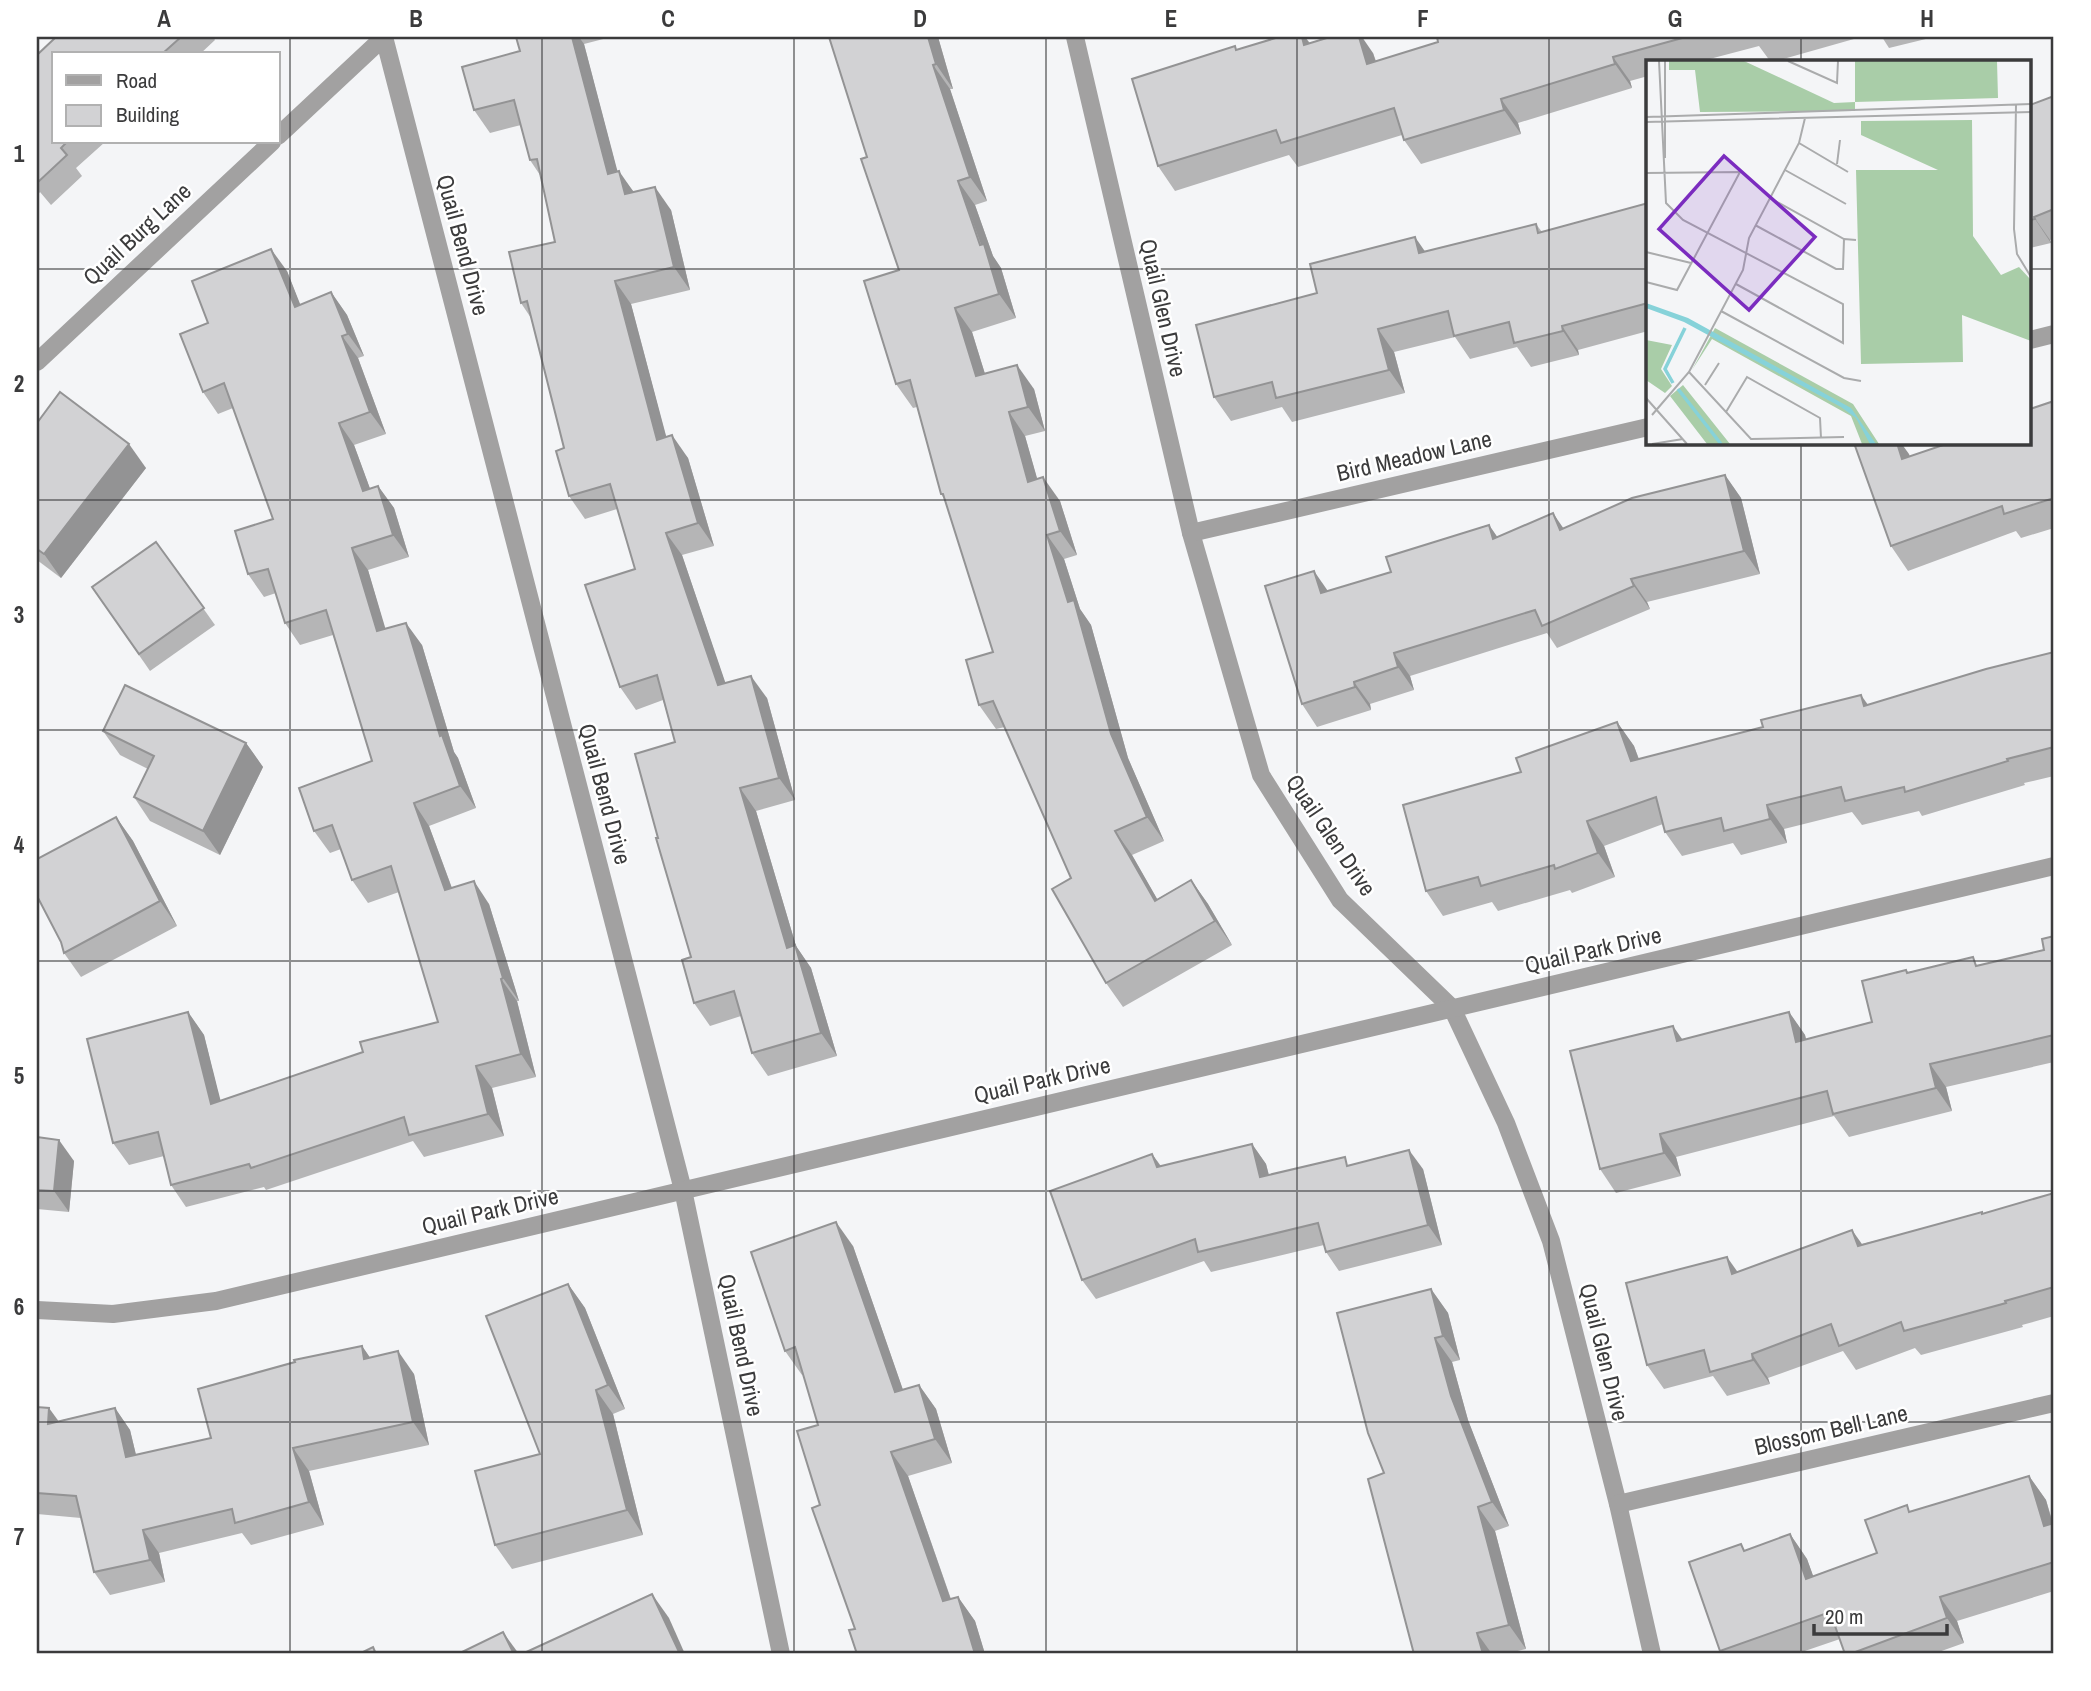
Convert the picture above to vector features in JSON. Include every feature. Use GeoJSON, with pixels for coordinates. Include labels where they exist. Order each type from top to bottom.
{"type":"FeatureCollection","features":[{"type":"Feature","properties":{"kind":"street","name":"Quail Bend Drive"},"geometry":{"type":"LineString","coordinates":[[280,134],[384,37],[683,1190],[781,1654]]}},
{"type":"Feature","properties":{"kind":"street","name":"Quail Glen Drive"},"geometry":{"type":"LineString","coordinates":[[1075,37],[1191,533],[1261,775],[1340,900],[1452,1008],[1506,1123],[1551,1241],[1618,1504],[1652,1654]]}},
{"type":"Feature","properties":{"kind":"street","name":"Quail Burg Lane"},"geometry":{"type":"LineString","coordinates":[[37,362],[270,144]]}},
{"type":"Feature","properties":{"kind":"street"},"geometry":{"type":"LineString","coordinates":[[2032,340],[2054,334]]}},
{"type":"Feature","properties":{"kind":"street","name":"Bird Meadow Lane"},"geometry":{"type":"LineString","coordinates":[[1191,533],[1646,427]]}},
{"type":"Feature","properties":{"kind":"street","name":"Quail Park Drive"},"geometry":{"type":"LineString","coordinates":[[37,1310],[113,1314],[216,1301],[2054,866]]}},
{"type":"Feature","properties":{"kind":"street","name":"Blossom Bell Lane"},"geometry":{"type":"LineString","coordinates":[[1618,1504],[2054,1403]]}},
{"type":"Feature","properties":{"kind":"building"},"geometry":{"type":"Polygon","coordinates":[[[56,37],[181,37],[164,52],[52,52],[52,144],[65,144],[61,148],[67,155],[37,183],[37,55],[56,37]]]}},
{"type":"Feature","properties":{"kind":"building"},"geometry":{"type":"Polygon","coordinates":[[[516,37],[572,37],[608,174],[619,171],[625,194],[655,187],[674,267],[615,281],[657,440],[672,435],[698,523],[666,533],[718,685],[751,676],[779,778],[740,788],[787,948],[795,945],[821,1033],[752,1053],[734,991],[694,1003],[682,960],[691,957],[635,754],[675,742],[657,675],[620,687],[585,585],[635,569],[610,484],[569,496],[556,451],[564,448],[527,301],[521,303],[509,252],[555,242],[537,159],[530,160],[514,100],[474,110],[462,67],[520,51],[516,37]]]}},
{"type":"Feature","properties":{"kind":"building"},"geometry":{"type":"Polygon","coordinates":[[[829,37],[928,37],[936,64],[933,65],[970,177],[958,181],[980,245],[984,244],[999,294],[955,308],[976,376],[1017,365],[1028,407],[1009,412],[1028,482],[1043,477],[1060,531],[1047,535],[1068,602],[1074,600],[1111,734],[1147,817],[1115,831],[1155,901],[1191,880],[1215,921],[1106,983],[1052,889],[1071,878],[993,701],[979,705],[966,660],[993,652],[941,494],[910,380],[896,384],[864,281],[899,270],[861,159],[867,157],[829,37]]]}},
{"type":"Feature","properties":{"kind":"building"},"geometry":{"type":"Polygon","coordinates":[[[1279,37],[1302,37],[1304,45],[1330,37],[1359,37],[1367,64],[1438,42],[1437,37],[1686,37],[1613,57],[1615,64],[1501,99],[1504,110],[1404,140],[1394,108],[1281,143],[1276,130],[1158,166],[1132,79],[1235,46],[1236,50],[1279,37]]]}},
{"type":"Feature","properties":{"kind":"building"},"geometry":{"type":"Polygon","coordinates":[[[2054,96],[2054,209],[2032,220],[2032,104],[2054,96]]]}},
{"type":"Feature","properties":{"kind":"building"},"geometry":{"type":"Polygon","coordinates":[[[1646,204],[1646,304],[1562,326],[1563,331],[1514,343],[1509,322],[1454,336],[1448,311],[1378,329],[1389,370],[1276,398],[1272,382],[1214,397],[1196,325],[1317,293],[1310,264],[1415,237],[1419,253],[1536,224],[1538,233],[1646,204]]]}},
{"type":"Feature","properties":{"kind":"building"},"geometry":{"type":"Polygon","coordinates":[[[271,249],[295,307],[331,292],[348,334],[342,336],[370,412],[339,423],[363,491],[378,486],[393,535],[352,548],[377,631],[406,623],[440,736],[442,735],[460,786],[414,803],[445,890],[474,881],[503,978],[501,979],[521,1054],[476,1066],[488,1114],[409,1135],[404,1117],[251,1168],[249,1164],[171,1185],[158,1132],[113,1143],[87,1039],[188,1012],[211,1104],[363,1052],[360,1042],[438,1022],[391,866],[352,880],[332,825],[314,831],[299,788],[372,761],[326,610],[285,623],[268,569],[248,574],[235,531],[273,519],[224,383],[203,392],[180,334],[208,323],[192,281],[271,249]]]}},
{"type":"Feature","properties":{"kind":"building"},"geometry":{"type":"Polygon","coordinates":[[[60,392],[129,444],[44,554],[37,549],[37,423],[60,392]]]}},
{"type":"Feature","properties":{"kind":"building"},"geometry":{"type":"Polygon","coordinates":[[[2054,401],[2054,498],[2004,514],[2002,506],[1891,546],[1854,444],[1897,444],[1902,459],[1946,444],[2032,444],[2032,408],[2054,401]]]}},
{"type":"Feature","properties":{"kind":"building"},"geometry":{"type":"Polygon","coordinates":[[[1725,475],[1744,551],[1631,579],[1634,586],[1542,626],[1535,610],[1394,653],[1398,667],[1354,682],[1355,687],[1302,704],[1265,586],[1314,571],[1321,593],[1391,572],[1386,557],[1489,525],[1493,539],[1553,513],[1560,530],[1632,498],[1725,475]]]}},
{"type":"Feature","properties":{"kind":"building"},"geometry":{"type":"Polygon","coordinates":[[[156,542],[204,608],[139,654],[92,587],[156,542]]]}},
{"type":"Feature","properties":{"kind":"building"},"geometry":{"type":"Polygon","coordinates":[[[2054,652],[2054,747],[2007,759],[2008,761],[1905,792],[1904,787],[1845,801],[1841,787],[1767,805],[1770,819],[1724,831],[1721,818],[1665,832],[1656,797],[1587,821],[1598,853],[1555,869],[1554,865],[1481,886],[1478,877],[1426,891],[1403,805],[1521,772],[1516,758],[1617,722],[1631,761],[1763,727],[1761,720],[1861,695],[1864,706],[1986,669],[2054,652]]]}},
{"type":"Feature","properties":{"kind":"building"},"geometry":{"type":"Polygon","coordinates":[[[125,685],[246,743],[203,831],[134,797],[154,756],[103,731],[125,685]]]}},
{"type":"Feature","properties":{"kind":"building"},"geometry":{"type":"Polygon","coordinates":[[[116,817],[160,901],[64,953],[37,896],[37,859],[116,817]]]}},
{"type":"Feature","properties":{"kind":"building"},"geometry":{"type":"Polygon","coordinates":[[[2054,936],[2054,1035],[1930,1064],[1936,1088],[1833,1114],[1827,1091],[1660,1134],[1664,1153],[1600,1169],[1570,1051],[1673,1026],[1677,1041],[1789,1012],[1796,1042],[1872,1022],[1862,981],[1973,957],[1976,966],[2044,950],[2042,939],[2054,936]]]}},
{"type":"Feature","properties":{"kind":"building"},"geometry":{"type":"Polygon","coordinates":[[[37,1137],[59,1140],[54,1191],[37,1190],[37,1137]]]}},
{"type":"Feature","properties":{"kind":"building"},"geometry":{"type":"Polygon","coordinates":[[[1252,1144],[1260,1177],[1345,1157],[1347,1166],[1409,1150],[1428,1225],[1326,1252],[1318,1223],[1198,1252],[1195,1239],[1082,1280],[1050,1191],[1152,1154],[1157,1167],[1252,1144]]]}},
{"type":"Feature","properties":{"kind":"building"},"geometry":{"type":"Polygon","coordinates":[[[2054,1193],[2054,1287],[1904,1331],[1901,1322],[1839,1346],[1831,1324],[1752,1354],[1753,1360],[1710,1372],[1704,1350],[1647,1365],[1626,1283],[1727,1257],[1732,1274],[1852,1230],[1858,1246],[2054,1193]]]}},
{"type":"Feature","properties":{"kind":"building"},"geometry":{"type":"Polygon","coordinates":[[[836,1222],[895,1392],[919,1385],[935,1439],[891,1452],[943,1601],[958,1597],[975,1654],[857,1654],[849,1630],[855,1629],[812,1508],[820,1505],[797,1431],[818,1425],[795,1347],[785,1351],[751,1252],[836,1222]]]}},
{"type":"Feature","properties":{"kind":"building"},"geometry":{"type":"Polygon","coordinates":[[[568,1284],[608,1385],[596,1390],[627,1510],[495,1545],[475,1471],[540,1454],[486,1316],[568,1284]]]}},
{"type":"Feature","properties":{"kind":"building"},"geometry":{"type":"Polygon","coordinates":[[[1431,1289],[1443,1336],[1435,1338],[1451,1396],[1492,1502],[1478,1507],[1509,1625],[1477,1633],[1483,1654],[1414,1654],[1368,1479],[1384,1473],[1368,1433],[1337,1313],[1431,1289]]]}},
{"type":"Feature","properties":{"kind":"building"},"geometry":{"type":"Polygon","coordinates":[[[362,1346],[364,1359],[398,1351],[413,1422],[293,1448],[309,1502],[235,1523],[232,1509],[143,1530],[150,1560],[94,1572],[76,1496],[37,1493],[37,1407],[49,1408],[48,1424],[115,1408],[126,1457],[211,1438],[198,1389],[295,1362],[294,1360],[362,1346]]]}},
{"type":"Feature","properties":{"kind":"building"},"geometry":{"type":"Polygon","coordinates":[[[2029,1476],[2044,1526],[2054,1523],[2054,1562],[1940,1597],[1947,1618],[1850,1654],[1845,1654],[1830,1612],[1720,1651],[1689,1562],[1741,1544],[1744,1551],[1790,1534],[1806,1579],[1877,1553],[1865,1520],[1907,1505],[1909,1512],[2029,1476]]]}},
{"type":"Feature","properties":{"kind":"building"},"geometry":{"type":"Polygon","coordinates":[[[652,1594],[680,1654],[522,1654],[652,1594]]]}},
{"type":"Feature","properties":{"kind":"building"},"geometry":{"type":"Polygon","coordinates":[[[503,1632],[514,1654],[458,1654],[503,1632]]]}},
{"type":"Feature","properties":{"kind":"building"},"geometry":{"type":"Polygon","coordinates":[[[373,1647],[376,1654],[359,1654],[373,1647]]]}}]}
